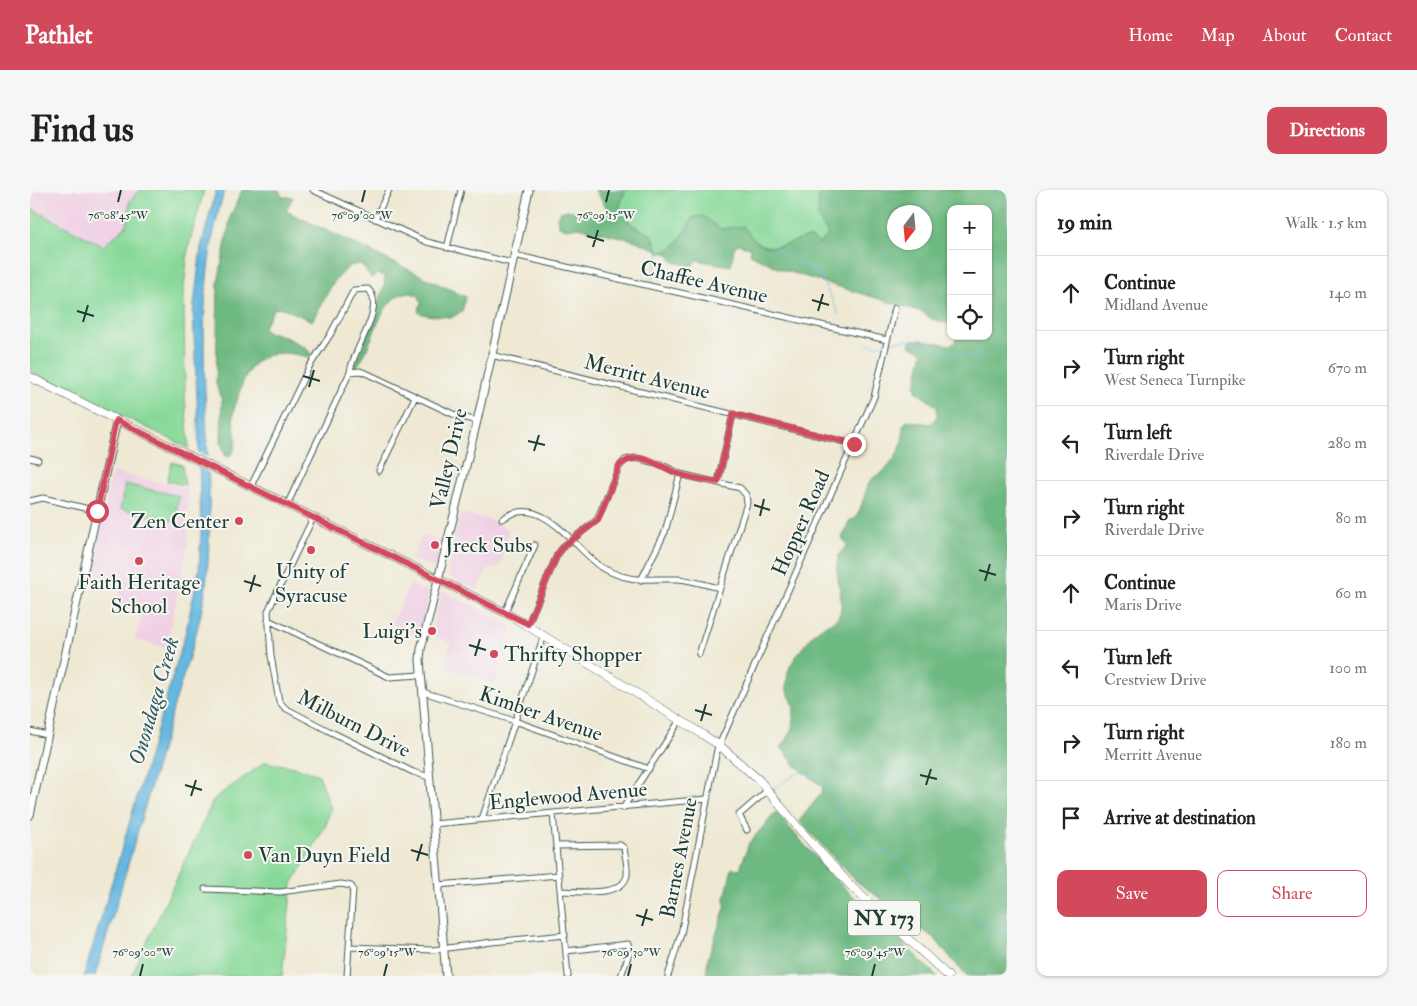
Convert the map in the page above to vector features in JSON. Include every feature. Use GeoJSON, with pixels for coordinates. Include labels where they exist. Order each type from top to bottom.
{"type":"FeatureCollection","features":[{"type":"Feature","properties":{"kind":"main road","name":"Valley Drive"},"geometry":{"type":"LineString","coordinates":[[446,976],[421,675],[421,649],[477,421],[529,190]]}},
{"type":"Feature","properties":{"kind":"main road","name":"NY 173"},"geometry":{"type":"LineString","coordinates":[[30,377],[528,624],[719,745],[768,790],[801,832],[852,887],[948,976]]}},
{"type":"Feature","properties":{"kind":"main road"},"geometry":{"type":"LineString","coordinates":[[30,815],[116,420]]}},
{"type":"Feature","properties":{"kind":"street"},"geometry":{"type":"LineString","coordinates":[[313,190],[325,192],[409,235],[447,248],[512,263]]}},
{"type":"Feature","properties":{"kind":"street"},"geometry":{"type":"LineString","coordinates":[[375,219],[389,190]]}},
{"type":"Feature","properties":{"kind":"street"},"geometry":{"type":"LineString","coordinates":[[447,248],[461,190]]}},
{"type":"Feature","properties":{"kind":"street","name":"Chaffee Avenue"},"geometry":{"type":"LineString","coordinates":[[514,255],[886,340]]}},
{"type":"Feature","properties":{"kind":"street"},"geometry":{"type":"LineString","coordinates":[[251,486],[309,367],[330,335],[354,290],[363,288],[373,294],[375,305],[352,360],[350,372],[287,505]]}},
{"type":"Feature","properties":{"kind":"street","name":"Hopper Road"},"geometry":{"type":"LineString","coordinates":[[719,745],[874,398],[895,308]]}},
{"type":"Feature","properties":{"kind":"street","name":"Merritt Avenue"},"geometry":{"type":"LineString","coordinates":[[491,355],[854,444]]}},
{"type":"Feature","properties":{"kind":"street"},"geometry":{"type":"LineString","coordinates":[[350,372],[360,371],[368,374],[455,415],[477,421]]}},
{"type":"Feature","properties":{"kind":"street"},"geometry":{"type":"LineString","coordinates":[[379,470],[415,397]]}},
{"type":"Feature","properties":{"kind":"street"},"geometry":{"type":"LineString","coordinates":[[718,482],[733,414]]}},
{"type":"Feature","properties":{"kind":"street"},"geometry":{"type":"LineString","coordinates":[[30,458],[38,460]]}},
{"type":"Feature","properties":{"kind":"street"},"geometry":{"type":"LineString","coordinates":[[528,624],[550,567],[557,555],[570,540],[598,520],[619,466],[625,460],[636,458],[660,464],[680,474],[718,482],[743,490],[747,503],[698,654]]}},
{"type":"Feature","properties":{"kind":"street"},"geometry":{"type":"LineString","coordinates":[[641,580],[665,532],[680,474]]}},
{"type":"Feature","properties":{"kind":"street"},"geometry":{"type":"LineString","coordinates":[[30,500],[43,498],[97,511]]}},
{"type":"Feature","properties":{"kind":"street"},"geometry":{"type":"LineString","coordinates":[[502,519],[521,511],[539,514],[553,523],[587,556],[614,574],[641,580],[679,579],[719,588]]}},
{"type":"Feature","properties":{"kind":"street","name":"Milburn Drive"},"geometry":{"type":"LineString","coordinates":[[313,518],[271,602],[268,620],[279,700],[285,708],[413,772],[429,777]]}},
{"type":"Feature","properties":{"kind":"street"},"geometry":{"type":"LineString","coordinates":[[504,612],[535,545]]}},
{"type":"Feature","properties":{"kind":"street"},"geometry":{"type":"LineString","coordinates":[[268,620],[389,677],[421,675]]}},
{"type":"Feature","properties":{"kind":"street"},"geometry":{"type":"LineString","coordinates":[[482,819],[544,634]]}},
{"type":"Feature","properties":{"kind":"street","name":"Kimber Avenue"},"geometry":{"type":"LineString","coordinates":[[423,692],[649,769]]}},
{"type":"Feature","properties":{"kind":"street"},"geometry":{"type":"LineString","coordinates":[[623,808],[680,720]]}},
{"type":"Feature","properties":{"kind":"street"},"geometry":{"type":"LineString","coordinates":[[30,731],[47,735]]}},
{"type":"Feature","properties":{"kind":"street","name":"Barnes Avenue"},"geometry":{"type":"LineString","coordinates":[[668,976],[681,934],[713,762],[719,745]]}},
{"type":"Feature","properties":{"kind":"street"},"geometry":{"type":"LineString","coordinates":[[747,830],[739,816],[768,790]]}},
{"type":"Feature","properties":{"kind":"street","name":"Englewood Avenue"},"geometry":{"type":"LineString","coordinates":[[433,824],[707,800]]}},
{"type":"Feature","properties":{"kind":"street"},"geometry":{"type":"LineString","coordinates":[[553,814],[568,976]]}},
{"type":"Feature","properties":{"kind":"street"},"geometry":{"type":"LineString","coordinates":[[557,846],[620,845],[624,848],[627,872],[624,883],[618,889],[588,892],[561,891]]}},
{"type":"Feature","properties":{"kind":"street"},"geometry":{"type":"LineString","coordinates":[[438,885],[559,875]]}},
{"type":"Feature","properties":{"kind":"street"},"geometry":{"type":"LineString","coordinates":[[205,889],[280,892],[341,884],[351,886],[353,889],[347,976]]}},
{"type":"Feature","properties":{"kind":"street"},"geometry":{"type":"LineString","coordinates":[[349,947],[424,950],[565,935]]}},
{"type":"Feature","properties":{"kind":"street"},"geometry":{"type":"LineString","coordinates":[[566,951],[628,944],[630,955],[621,976]]}},
{"type":"Feature","properties":{"kind":"shaded area"},"geometry":{"type":"Polygon","coordinates":[[[30,190],[139,190],[130,201],[126,226],[103,246],[30,208],[30,190]]]}},
{"type":"Feature","properties":{"kind":"shaded area","name":"Faith Heritage School"},"geometry":{"type":"Polygon","coordinates":[[[112,472],[187,488],[188,546],[166,648],[135,640],[142,611],[117,605],[122,585],[89,577],[112,472]]]}},
{"type":"Feature","properties":{"kind":"shaded area"},"geometry":{"type":"Polygon","coordinates":[[[460,513],[490,520],[509,530],[500,566],[488,570],[477,590],[451,578],[448,572],[460,513]]]}},
{"type":"Feature","properties":{"kind":"shaded area"},"geometry":{"type":"Polygon","coordinates":[[[422,536],[443,540],[438,564],[434,568],[412,559],[422,536]]]}},
{"type":"Feature","properties":{"kind":"shaded area"},"geometry":{"type":"Polygon","coordinates":[[[410,584],[429,593],[418,637],[391,624],[410,584]]]}},
{"type":"Feature","properties":{"kind":"shaded area"},"geometry":{"type":"Polygon","coordinates":[[[443,591],[512,627],[495,684],[445,667],[451,643],[429,634],[443,591]]]}},
{"type":"Feature","properties":{"kind":"green space"},"geometry":{"type":"Polygon","coordinates":[[[139,190],[204,190],[188,249],[184,288],[185,396],[189,448],[30,371],[30,208],[103,246],[126,226],[130,201],[139,190]]]}},
{"type":"Feature","properties":{"kind":"green space"},"geometry":{"type":"Polygon","coordinates":[[[242,190],[279,190],[282,197],[293,197],[286,211],[466,297],[462,311],[451,318],[426,315],[418,312],[421,303],[419,296],[406,293],[395,298],[386,308],[366,351],[354,368],[384,287],[385,276],[378,274],[371,278],[361,264],[349,266],[333,283],[312,321],[283,308],[274,309],[263,328],[266,332],[290,340],[304,347],[311,354],[309,357],[284,353],[265,356],[251,368],[245,378],[234,411],[236,443],[233,453],[229,457],[225,455],[221,442],[222,401],[216,384],[218,283],[231,215],[242,190]]]}},
{"type":"Feature","properties":{"kind":"green space"},"geometry":{"type":"Polygon","coordinates":[[[595,190],[625,190],[619,209],[632,225],[652,235],[658,250],[633,240],[578,227],[567,229],[559,226],[557,217],[560,212],[567,210],[604,218],[607,215],[606,206],[595,190]]]}},
{"type":"Feature","properties":{"kind":"green space"},"geometry":{"type":"Polygon","coordinates":[[[625,190],[1007,190],[992,205],[947,205],[947,287],[780,246],[763,245],[755,240],[659,252],[652,235],[632,225],[619,209],[625,190]]]}},
{"type":"Feature","properties":{"kind":"green space"},"geometry":{"type":"Polygon","coordinates":[[[819,190],[1007,190],[1007,976],[966,976],[935,939],[855,880],[799,821],[820,795],[823,787],[795,765],[781,747],[791,732],[794,719],[792,701],[787,692],[789,668],[801,649],[816,632],[834,621],[840,613],[841,595],[837,567],[841,552],[848,546],[842,538],[850,520],[855,519],[870,481],[887,468],[897,453],[902,443],[903,426],[907,421],[931,424],[937,416],[937,407],[917,392],[915,386],[923,352],[909,345],[911,340],[923,340],[950,345],[956,342],[956,340],[992,340],[992,205],[947,205],[947,323],[932,319],[922,312],[780,269],[750,254],[751,248],[738,244],[734,248],[731,266],[697,260],[692,266],[674,262],[668,254],[662,251],[666,251],[676,244],[693,217],[703,216],[721,229],[743,226],[756,242],[765,246],[780,246],[806,238],[811,238],[820,244],[828,234],[818,218],[819,190]]]}},
{"type":"Feature","properties":{"kind":"green space"},"geometry":{"type":"Polygon","coordinates":[[[172,462],[182,465],[185,485],[167,481],[172,462]]]}},
{"type":"Feature","properties":{"kind":"green space"},"geometry":{"type":"Polygon","coordinates":[[[125,484],[179,496],[174,521],[120,509],[125,484]]]}},
{"type":"Feature","properties":{"kind":"green space","name":"Van Duyn Field"},"geometry":{"type":"Polygon","coordinates":[[[265,762],[295,767],[319,775],[331,808],[326,825],[292,884],[282,976],[131,976],[214,799],[265,762]]]}},
{"type":"Feature","properties":{"kind":"green space"},"geometry":{"type":"Polygon","coordinates":[[[776,812],[831,875],[937,976],[706,976],[708,958],[726,905],[724,903],[732,868],[740,869],[749,843],[776,812]]]}},
{"type":"Feature","properties":{"kind":"water"},"geometry":{"type":"Polygon","coordinates":[[[216,190],[225,190],[213,237],[206,285],[204,333],[209,528],[205,594],[192,646],[95,976],[84,976],[186,631],[199,570],[201,533],[193,313],[201,247],[216,190]]]}},
{"type":"Feature","properties":{"kind":"pier"},"geometry":{"type":"Polygon","coordinates":[[[196,451],[211,459],[211,474],[197,466],[196,451]]]}},
{"type":"Feature","properties":{"kind":"waterway"},"geometry":{"type":"LineString","coordinates":[[774,247],[820,275],[839,314]]}},
{"type":"Feature","properties":{"kind":"waterway"},"geometry":{"type":"LineString","coordinates":[[652,280],[659,252]]}},
{"type":"Feature","properties":{"kind":"waterway"},"geometry":{"type":"LineString","coordinates":[[889,342],[906,340],[984,361]]}},
{"type":"Feature","properties":{"kind":"waterway"},"geometry":{"type":"LineString","coordinates":[[867,343],[875,346],[885,343]]}},
{"type":"Feature","properties":{"kind":"waterway"},"geometry":{"type":"LineString","coordinates":[[773,788],[800,772],[821,779],[835,799],[837,811],[868,851],[887,853],[912,870],[916,886],[947,907],[962,904],[976,921],[986,927],[1007,933]]}},
{"type":"Feature","properties":{"kind":"place","name":"Zen Center"},"geometry":{"type":"Point","coordinates":[239,521]}},
{"type":"Feature","properties":{"kind":"place","name":"Jreck Subs"},"geometry":{"type":"Point","coordinates":[435,545]}},
{"type":"Feature","properties":{"kind":"place","name":"Unity of Syracuse"},"geometry":{"type":"Point","coordinates":[311,550]}},
{"type":"Feature","properties":{"kind":"place","name":"Faith Heritage School"},"geometry":{"type":"Point","coordinates":[139,561]}},
{"type":"Feature","properties":{"kind":"place","name":"Luigi's"},"geometry":{"type":"Point","coordinates":[432,631]}},
{"type":"Feature","properties":{"kind":"place","name":"Thrifty Shopper"},"geometry":{"type":"Point","coordinates":[494,654]}},
{"type":"Feature","properties":{"kind":"place","name":"Van Duyn Field"},"geometry":{"type":"Point","coordinates":[248,855]}},
{"type":"Feature","properties":{"kind":"route"},"geometry":{"type":"LineString","coordinates":[[97,511],[116,420],[528,624],[550,567],[557,555],[565,545],[598,520],[619,466],[625,460],[636,458],[660,464],[680,474],[718,482],[733,414],[854,444]]}},
{"type":"Feature","properties":{"kind":"water label","name":"Onondaga Creek"},"geometry":{"type":"Point","coordinates":[154,701]}}]}
